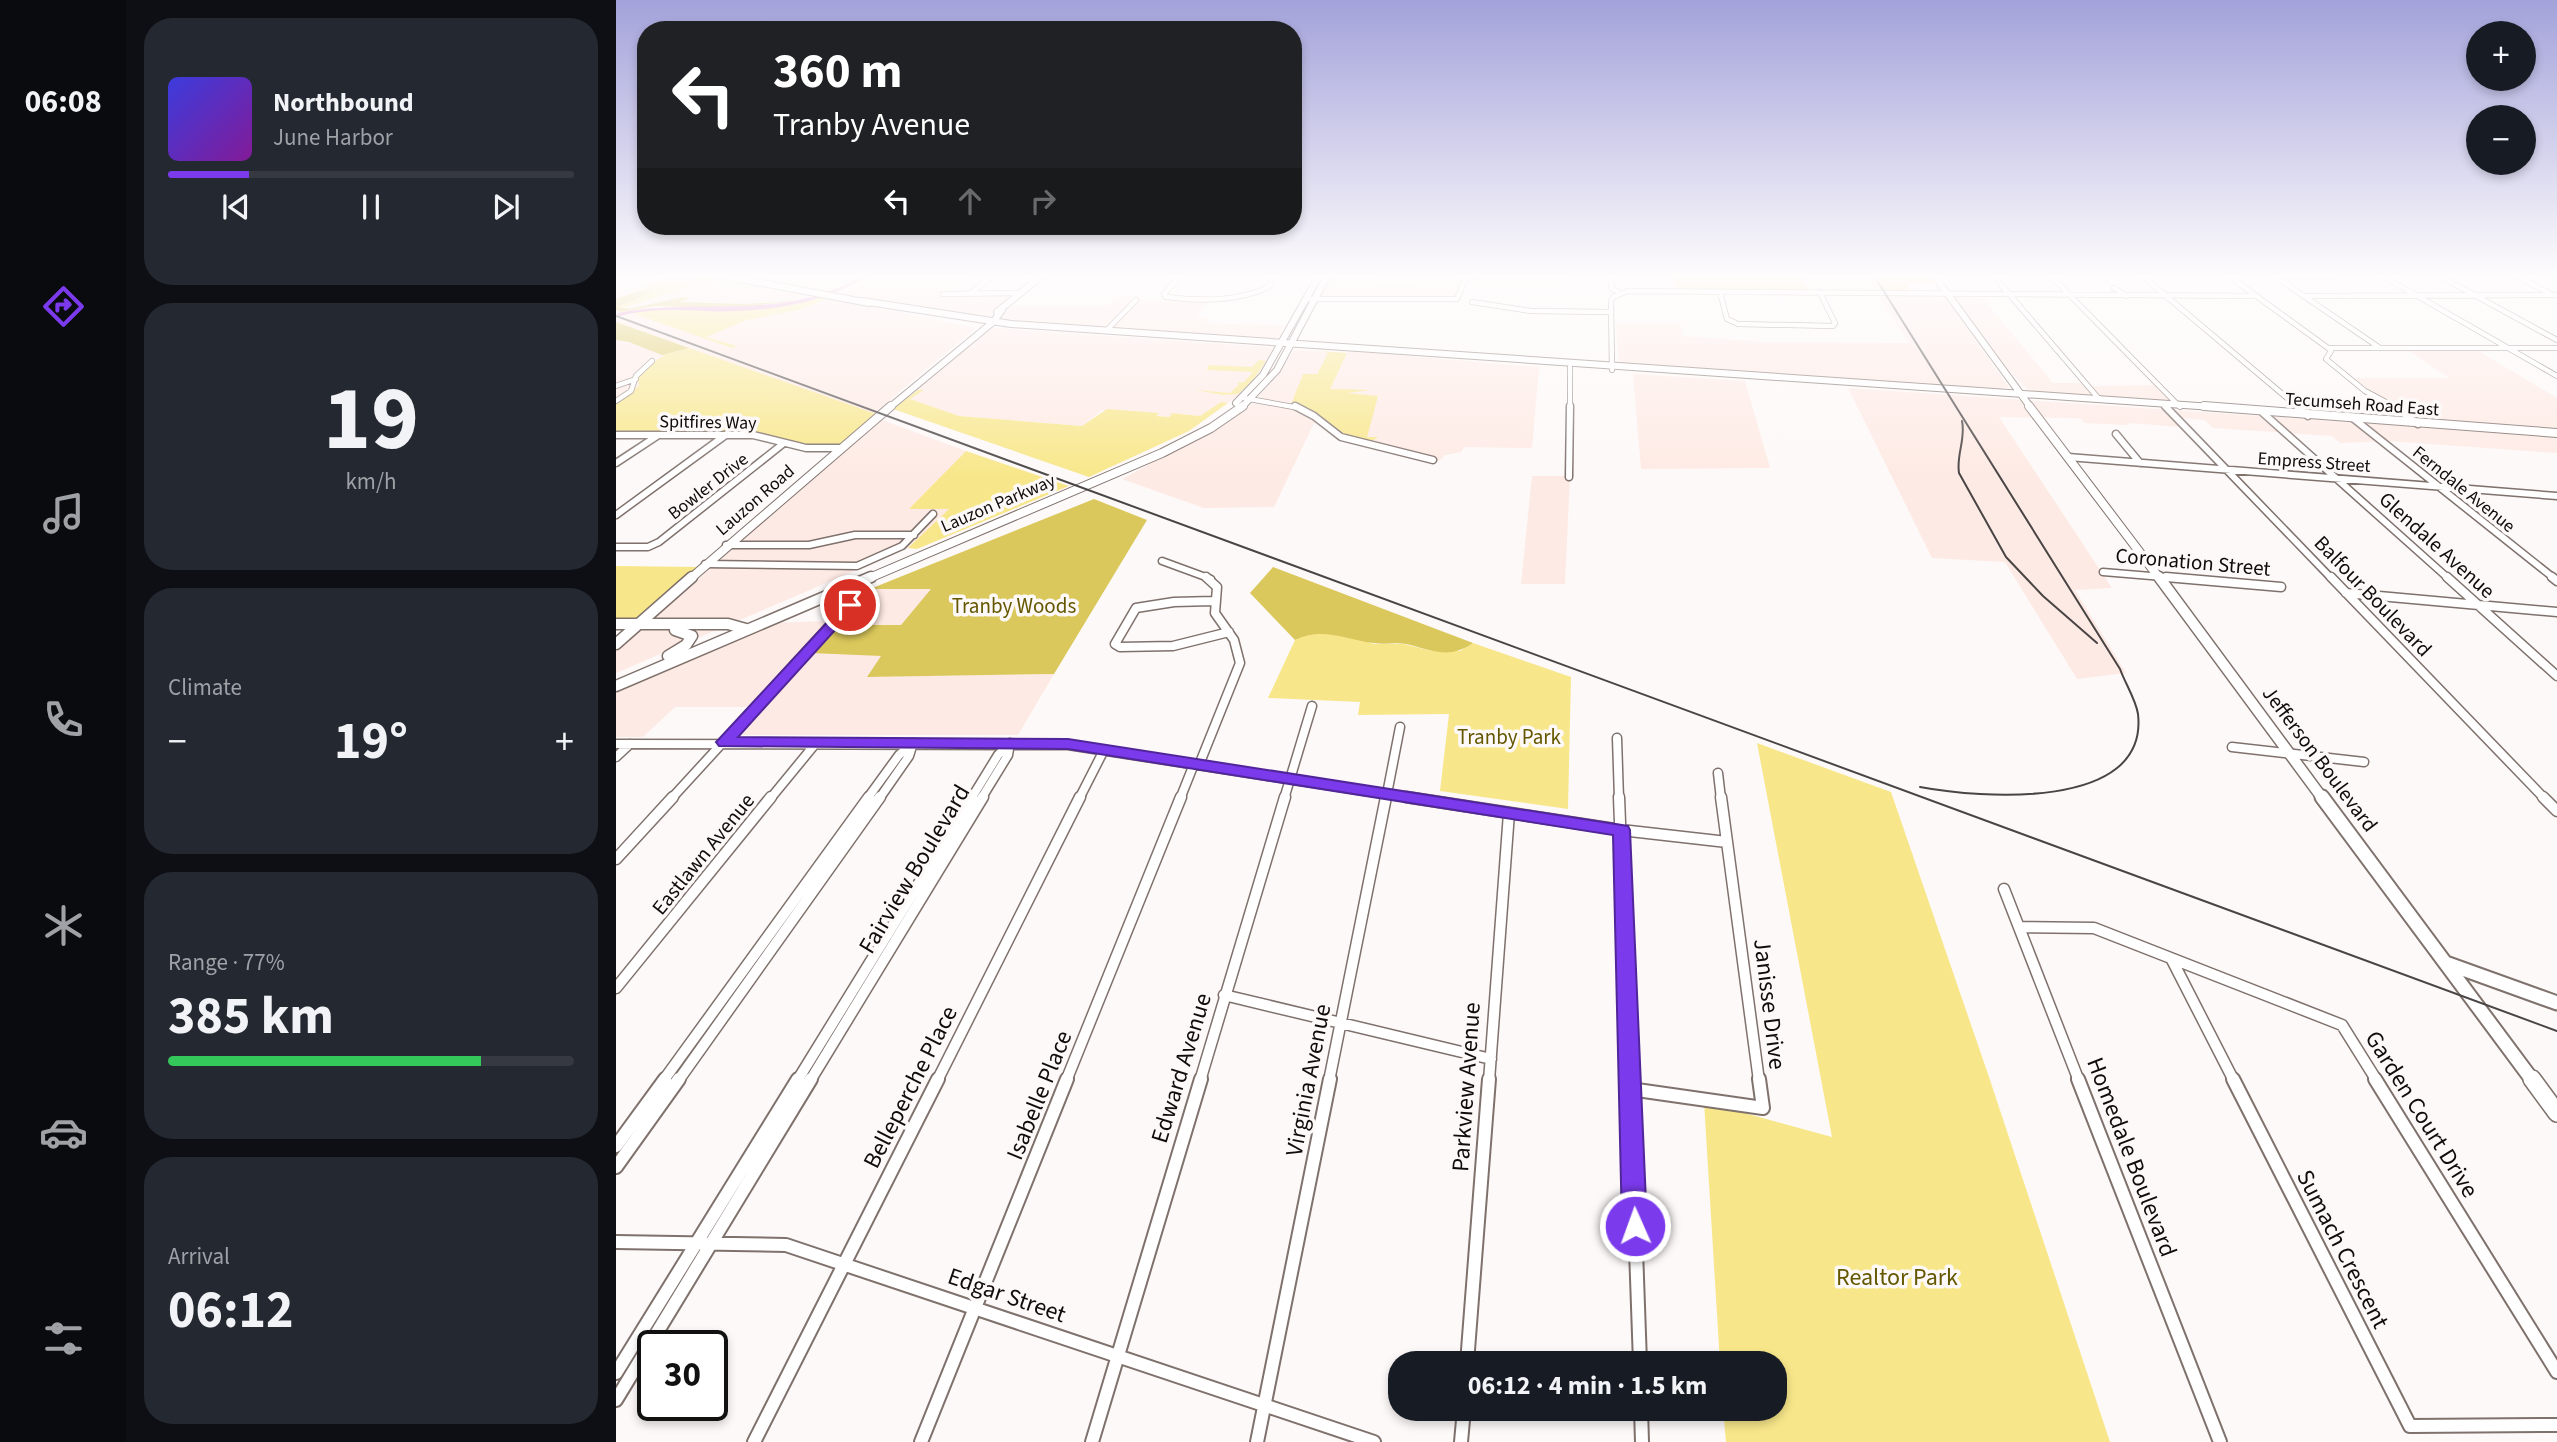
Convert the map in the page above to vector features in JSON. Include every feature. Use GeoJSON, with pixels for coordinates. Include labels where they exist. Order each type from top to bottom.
{"type":"FeatureCollection","features":[{"type":"Feature","properties":{"kind":"main road","name":"Lauzon Road"},"geometry":{"type":"LineString","coordinates":[[616,644],[726,545],[902,396],[901,393],[965,341]]}},
{"type":"Feature","properties":{"kind":"main road","name":"Tecumseh Road East"},"geometry":{"type":"LineString","coordinates":[[1232,341],[2099,399],[2165,406]]}},
{"type":"Feature","properties":{"kind":"main road","name":"Tecumseh Road East"},"geometry":{"type":"LineString","coordinates":[[1238,341],[1613,368]]}},
{"type":"Feature","properties":{"kind":"main road","name":"Lauzon Parkway"},"geometry":{"type":"LineString","coordinates":[[616,679],[1174,447],[1207,429],[1272,376],[1287,341]]}},
{"type":"Feature","properties":{"kind":"main road","name":"Lauzon Parkway"},"geometry":{"type":"LineString","coordinates":[[1285,345],[1287,341]]}},
{"type":"Feature","properties":{"kind":"main road","name":"Jefferson Boulevard"},"geometry":{"type":"LineString","coordinates":[[1982,341],[2557,1113]]}},
{"type":"Feature","properties":{"kind":"main road","name":"Tecumseh Road East"},"geometry":{"type":"LineString","coordinates":[[2023,394],[2557,433]]}},
{"type":"Feature","properties":{"kind":"main road"},"geometry":{"type":"LineString","coordinates":[[616,624],[675,630],[743,627]]}},
{"type":"Feature","properties":{"kind":"main road","name":"Lauzon Road"},"geometry":{"type":"LineString","coordinates":[[616,637],[634,627]]}},
{"type":"Feature","properties":{"kind":"main road"},"geometry":{"type":"LineString","coordinates":[[616,630],[634,627],[743,627]]}},
{"type":"Feature","properties":{"kind":"main road","name":"Lauzon Parkway"},"geometry":{"type":"LineString","coordinates":[[616,686],[743,627]]}},
{"type":"Feature","properties":{"kind":"main road"},"geometry":{"type":"LineString","coordinates":[[665,658],[690,641],[692,636],[675,630]]}},
{"type":"Feature","properties":{"kind":"main road"},"geometry":{"type":"LineString","coordinates":[[2446,963],[2557,1003]]}},
{"type":"Feature","properties":{"kind":"street"},"geometry":{"type":"LineString","coordinates":[[1612,341],[1613,368]]}},
{"type":"Feature","properties":{"kind":"street"},"geometry":{"type":"LineString","coordinates":[[2050,341],[2099,399]]}},
{"type":"Feature","properties":{"kind":"street"},"geometry":{"type":"LineString","coordinates":[[2115,341],[2180,407]]}},
{"type":"Feature","properties":{"kind":"street"},"geometry":{"type":"LineString","coordinates":[[2220,341],[2308,416]]}},
{"type":"Feature","properties":{"kind":"street"},"geometry":{"type":"LineString","coordinates":[[2320,341],[2329,348],[2557,348]]}},
{"type":"Feature","properties":{"kind":"street"},"geometry":{"type":"LineString","coordinates":[[2370,341],[2380,348]]}},
{"type":"Feature","properties":{"kind":"street"},"geometry":{"type":"LineString","coordinates":[[2495,341],[2557,378]]}},
{"type":"Feature","properties":{"kind":"street"},"geometry":{"type":"LineString","coordinates":[[2329,348],[2328,362],[2365,391],[2402,411],[2418,424]]}},
{"type":"Feature","properties":{"kind":"street"},"geometry":{"type":"LineString","coordinates":[[616,401],[633,390],[636,379],[652,361]]}},
{"type":"Feature","properties":{"kind":"street"},"geometry":{"type":"LineString","coordinates":[[1569,477],[1570,367]]}},
{"type":"Feature","properties":{"kind":"street"},"geometry":{"type":"LineString","coordinates":[[616,386],[636,379]]}},
{"type":"Feature","properties":{"kind":"street"},"geometry":{"type":"LineString","coordinates":[[1244,400],[1296,407],[1314,416],[1341,437],[1433,460]]}},
{"type":"Feature","properties":{"kind":"street","name":"Balfour Boulevard"},"geometry":{"type":"LineString","coordinates":[[2165,406],[2557,811]]}},
{"type":"Feature","properties":{"kind":"street","name":"Glendale Avenue"},"geometry":{"type":"LineString","coordinates":[[2263,413],[2557,676]]}},
{"type":"Feature","properties":{"kind":"street","name":"Ferndale Avenue"},"geometry":{"type":"LineString","coordinates":[[2354,419],[2557,582]]}},
{"type":"Feature","properties":{"kind":"street"},"geometry":{"type":"LineString","coordinates":[[616,463],[659,434]]}},
{"type":"Feature","properties":{"kind":"street"},"geometry":{"type":"LineString","coordinates":[[616,515],[727,434]]}},
{"type":"Feature","properties":{"kind":"street"},"geometry":{"type":"LineString","coordinates":[[2116,434],[2140,463]]}},
{"type":"Feature","properties":{"kind":"street","name":"Spitfires Way"},"geometry":{"type":"LineString","coordinates":[[616,435],[764,436],[806,448],[841,448]]}},
{"type":"Feature","properties":{"kind":"street","name":"Bowler Drive"},"geometry":{"type":"LineString","coordinates":[[616,547],[648,547],[659,542],[784,443]]}},
{"type":"Feature","properties":{"kind":"street","name":"Empress Street"},"geometry":{"type":"LineString","coordinates":[[2068,457],[2557,496]]}},
{"type":"Feature","properties":{"kind":"street"},"geometry":{"type":"LineString","coordinates":[[705,564],[857,566],[894,551],[914,535],[933,514]]}},
{"type":"Feature","properties":{"kind":"street"},"geometry":{"type":"LineString","coordinates":[[726,545],[810,545],[855,535],[914,535]]}},
{"type":"Feature","properties":{"kind":"street","name":"Isabelle Place"},"geometry":{"type":"LineString","coordinates":[[921,1442],[1240,663],[1240,648],[1213,615],[1217,587],[1211,579],[1162,561]]}},
{"type":"Feature","properties":{"kind":"street","name":"Coronation Street"},"geometry":{"type":"LineString","coordinates":[[2103,572],[2281,587]]}},
{"type":"Feature","properties":{"kind":"street"},"geometry":{"type":"LineString","coordinates":[[2346,593],[2557,612]]}},
{"type":"Feature","properties":{"kind":"street"},"geometry":{"type":"LineString","coordinates":[[616,859],[858,595]]}},
{"type":"Feature","properties":{"kind":"street"},"geometry":{"type":"LineString","coordinates":[[1213,601],[1174,602],[1136,608],[1115,644],[1120,647],[1173,646],[1229,632]]}},
{"type":"Feature","properties":{"kind":"street","name":"Edward Avenue"},"geometry":{"type":"LineString","coordinates":[[1092,1442],[1312,706]]}},
{"type":"Feature","properties":{"kind":"street","name":"Virginia Avenue"},"geometry":{"type":"LineString","coordinates":[[1257,1442],[1400,727]]}},
{"type":"Feature","properties":{"kind":"street"},"geometry":{"type":"LineString","coordinates":[[1618,738],[1640,1351]]}},
{"type":"Feature","properties":{"kind":"street","name":"Eastlawn Avenue"},"geometry":{"type":"LineString","coordinates":[[616,988],[816,743]]}},
{"type":"Feature","properties":{"kind":"street"},"geometry":{"type":"LineString","coordinates":[[616,1167],[909,755],[913,743]]}},
{"type":"Feature","properties":{"kind":"street"},"geometry":{"type":"LineString","coordinates":[[616,1146],[899,755],[913,743]]}},
{"type":"Feature","properties":{"kind":"street"},"geometry":{"type":"LineString","coordinates":[[616,744],[1068,744],[1621,830],[1727,842]]}},
{"type":"Feature","properties":{"kind":"street"},"geometry":{"type":"LineString","coordinates":[[616,757],[630,744]]}},
{"type":"Feature","properties":{"kind":"street","name":"Fairview Boulevard"},"geometry":{"type":"LineString","coordinates":[[616,1400],[712,1242],[839,1023],[927,879],[1008,755],[1010,744]]}},
{"type":"Feature","properties":{"kind":"street"},"geometry":{"type":"LineString","coordinates":[[2232,747],[2364,762]]}},
{"type":"Feature","properties":{"kind":"street","name":"Belleperche Place"},"geometry":{"type":"LineString","coordinates":[[754,1442],[1104,750]]}},
{"type":"Feature","properties":{"kind":"street","name":"Janisse Drive"},"geometry":{"type":"LineString","coordinates":[[1630,1089],[1763,1108],[1718,773]]}},
{"type":"Feature","properties":{"kind":"street","name":"Parkview Avenue"},"geometry":{"type":"LineString","coordinates":[[1468,1351],[1509,813]]}},
{"type":"Feature","properties":{"kind":"street"},"geometry":{"type":"LineString","coordinates":[[818,867],[830,866]]}},
{"type":"Feature","properties":{"kind":"street","name":"Homedale Boulevard"},"geometry":{"type":"LineString","coordinates":[[2004,888],[2220,1442]]}},
{"type":"Feature","properties":{"kind":"street","name":"Garden Court Drive"},"geometry":{"type":"LineString","coordinates":[[2020,927],[2094,928],[2342,1026],[2557,1372]]}},
{"type":"Feature","properties":{"kind":"street","name":"Sumach Crescent"},"geometry":{"type":"LineString","coordinates":[[2172,960],[2410,1426],[2557,1425]]}},
{"type":"Feature","properties":{"kind":"street"},"geometry":{"type":"LineString","coordinates":[[1224,995],[1491,1059]]}},
{"type":"Feature","properties":{"kind":"street"},"geometry":{"type":"LineString","coordinates":[[708,1020],[720,1020]]}},
{"type":"Feature","properties":{"kind":"street","name":"Fairview Boulevard"},"geometry":{"type":"LineString","coordinates":[[616,1373],[839,1023]]}},
{"type":"Feature","properties":{"kind":"street","name":"Edgar Street"},"geometry":{"type":"LineString","coordinates":[[616,1242],[786,1245],[1374,1442]]}},
{"type":"Feature","properties":{"kind":"street"},"geometry":{"type":"LineString","coordinates":[[1461,1442],[1463,1421]]}},
{"type":"Feature","properties":{"kind":"street"},"geometry":{"type":"LineString","coordinates":[[1641,1421],[1642,1442]]}},
{"type":"Feature","properties":{"kind":"shaded area"},"geometry":{"type":"Polygon","coordinates":[[[616,341],[960,341],[899,392],[840,448],[764,436],[616,435],[616,341]]]}},
{"type":"Feature","properties":{"kind":"shaded area"},"geometry":{"type":"Polygon","coordinates":[[[974,341],[1186,341],[1269,347],[1274,350],[1262,371],[1244,392],[1228,403],[1221,402],[1200,416],[1180,414],[1170,417],[1102,410],[1082,426],[959,416],[909,399],[922,391],[913,392],[974,341]]]}},
{"type":"Feature","properties":{"kind":"shaded area"},"geometry":{"type":"Polygon","coordinates":[[[1617,341],[1755,341],[1976,341],[2009,387],[2001,389],[1619,363],[1617,341]]]}},
{"type":"Feature","properties":{"kind":"shaded area"},"geometry":{"type":"Polygon","coordinates":[[[1985,341],[2019,341],[2053,383],[2084,383],[2095,397],[2028,390],[1985,341]]]}},
{"type":"Feature","properties":{"kind":"shaded area"},"geometry":{"type":"Polygon","coordinates":[[[2406,349],[2475,349],[2557,398],[2557,430],[2424,421],[2398,404],[2379,397],[2353,378],[2449,378],[2406,349]]]}},
{"type":"Feature","properties":{"kind":"shaded area"},"geometry":{"type":"Polygon","coordinates":[[[1293,351],[1348,351],[1539,367],[1532,448],[1464,447],[1461,452],[1445,455],[1439,461],[1354,441],[1356,439],[1341,433],[1304,406],[1260,398],[1259,395],[1279,374],[1293,351]]]}},
{"type":"Feature","properties":{"kind":"shaded area"},"geometry":{"type":"Polygon","coordinates":[[[1633,374],[1745,381],[1770,468],[1641,469],[1633,374]]]}},
{"type":"Feature","properties":{"kind":"shaded area"},"geometry":{"type":"Polygon","coordinates":[[[2154,385],[2174,404],[2102,398],[2092,386],[2154,385]]]}},
{"type":"Feature","properties":{"kind":"shaded area"},"geometry":{"type":"Polygon","coordinates":[[[1848,388],[2557,436],[2557,453],[2389,441],[2340,443],[2332,436],[2213,428],[2204,420],[2172,417],[2180,427],[2085,423],[2080,418],[1999,417],[2112,588],[2075,590],[2126,673],[2077,679],[2005,562],[1932,558],[1848,388]]]}},
{"type":"Feature","properties":{"kind":"shaded area"},"geometry":{"type":"Polygon","coordinates":[[[2320,397],[2330,397],[2336,402],[2377,402],[2407,418],[2309,413],[2295,400],[2323,401],[2320,397]]]}},
{"type":"Feature","properties":{"kind":"shaded area"},"geometry":{"type":"Polygon","coordinates":[[[1254,403],[1299,409],[1315,421],[1274,507],[1204,508],[1122,479],[1227,422],[1254,403]]]}},
{"type":"Feature","properties":{"kind":"shaded area"},"geometry":{"type":"Polygon","coordinates":[[[882,420],[966,451],[910,508],[950,509],[908,548],[616,673],[616,650],[882,420]]]}},
{"type":"Feature","properties":{"kind":"shaded area"},"geometry":{"type":"Polygon","coordinates":[[[1532,476],[1570,476],[1565,584],[1521,584],[1532,476]]]}},
{"type":"Feature","properties":{"kind":"shaded area"},"geometry":{"type":"Polygon","coordinates":[[[870,589],[932,589],[901,625],[836,625],[870,589]]]}},
{"type":"Feature","properties":{"kind":"shaded area"},"geometry":{"type":"Polygon","coordinates":[[[827,621],[802,651],[882,656],[868,677],[1054,674],[1018,735],[723,735],[749,707],[675,707],[643,737],[616,737],[616,691],[768,623],[827,621]]]}},
{"type":"Feature","properties":{"kind":"green space"},"geometry":{"type":"Polygon","coordinates":[[[624,341],[670,341],[689,348],[662,355],[624,341]]]}},
{"type":"Feature","properties":{"kind":"green space"},"geometry":{"type":"Polygon","coordinates":[[[713,341],[737,346],[732,348],[713,341]]]}},
{"type":"Feature","properties":{"kind":"green space"},"geometry":{"type":"Polygon","coordinates":[[[689,348],[876,414],[840,445],[828,447],[744,433],[616,433],[616,403],[639,386],[638,376],[665,356],[662,355],[689,348]]]}},
{"type":"Feature","properties":{"kind":"green space"},"geometry":{"type":"Polygon","coordinates":[[[1321,351],[1347,353],[1330,389],[1370,390],[1347,393],[1378,396],[1367,437],[1378,437],[1372,441],[1350,437],[1314,412],[1292,402],[1303,374],[1317,374],[1328,353],[1321,351]]]}},
{"type":"Feature","properties":{"kind":"green space"},"geometry":{"type":"Polygon","coordinates":[[[1259,360],[1266,361],[1253,380],[1238,394],[1224,395],[1195,390],[1230,393],[1239,385],[1237,383],[1244,382],[1253,372],[1207,370],[1209,365],[1252,367],[1259,360]]]}},
{"type":"Feature","properties":{"kind":"green space"},"geometry":{"type":"Polygon","coordinates":[[[918,390],[924,390],[910,399],[959,416],[1082,426],[1107,409],[1159,413],[1156,416],[1169,417],[1172,415],[1170,413],[1200,416],[1221,402],[1228,403],[1189,431],[1089,477],[893,409],[918,390]]]}},
{"type":"Feature","properties":{"kind":"green space"},"geometry":{"type":"Polygon","coordinates":[[[966,451],[1069,486],[917,549],[908,548],[949,509],[909,509],[966,451]]]}},
{"type":"Feature","properties":{"kind":"green space","name":"Tranby Woods"},"geometry":{"type":"Polygon","coordinates":[[[1094,499],[1147,520],[1054,674],[867,677],[881,656],[811,653],[836,625],[901,625],[931,589],[870,589],[1094,499]]]}},
{"type":"Feature","properties":{"kind":"green space"},"geometry":{"type":"Polygon","coordinates":[[[616,566],[702,567],[642,619],[616,624],[616,566]]]}},
{"type":"Feature","properties":{"kind":"green space"},"geometry":{"type":"Polygon","coordinates":[[[1273,567],[1473,643],[1456,651],[1440,652],[1406,644],[1378,644],[1325,634],[1295,640],[1250,593],[1273,567]]]}},
{"type":"Feature","properties":{"kind":"green space","name":"Tranby Park"},"geometry":{"type":"Polygon","coordinates":[[[1308,634],[1336,634],[1375,644],[1404,644],[1432,651],[1460,651],[1473,643],[1571,677],[1568,809],[1440,791],[1449,714],[1358,715],[1360,702],[1268,698],[1295,640],[1308,634]]]}},
{"type":"Feature","properties":{"kind":"green space","name":"Realtor Park"},"geometry":{"type":"Polygon","coordinates":[[[1757,743],[1891,792],[2110,1442],[1726,1442],[1724,1421],[1787,1421],[1787,1351],[1719,1351],[1704,1102],[1832,1137],[1757,743]]]}},
{"type":"Feature","properties":{"kind":"railway"},"geometry":{"type":"LineString","coordinates":[[685,341],[2557,1031]]}},
{"type":"Feature","properties":{"kind":"railway"},"geometry":{"type":"LineString","coordinates":[[1915,341],[2120,669],[2138,714],[2134,746],[2117,768],[2089,783],[2055,791],[2017,795],[1920,787]]}},
{"type":"Feature","properties":{"kind":"railway"},"geometry":{"type":"LineString","coordinates":[[1962,421],[1959,473],[2006,557],[2043,596],[2097,643]]}},
{"type":"Feature","properties":{"kind":"route"},"geometry":{"type":"LineString","coordinates":[[850,605],[724,742],[1068,744],[1621,830],[1635,1226]]}}]}
